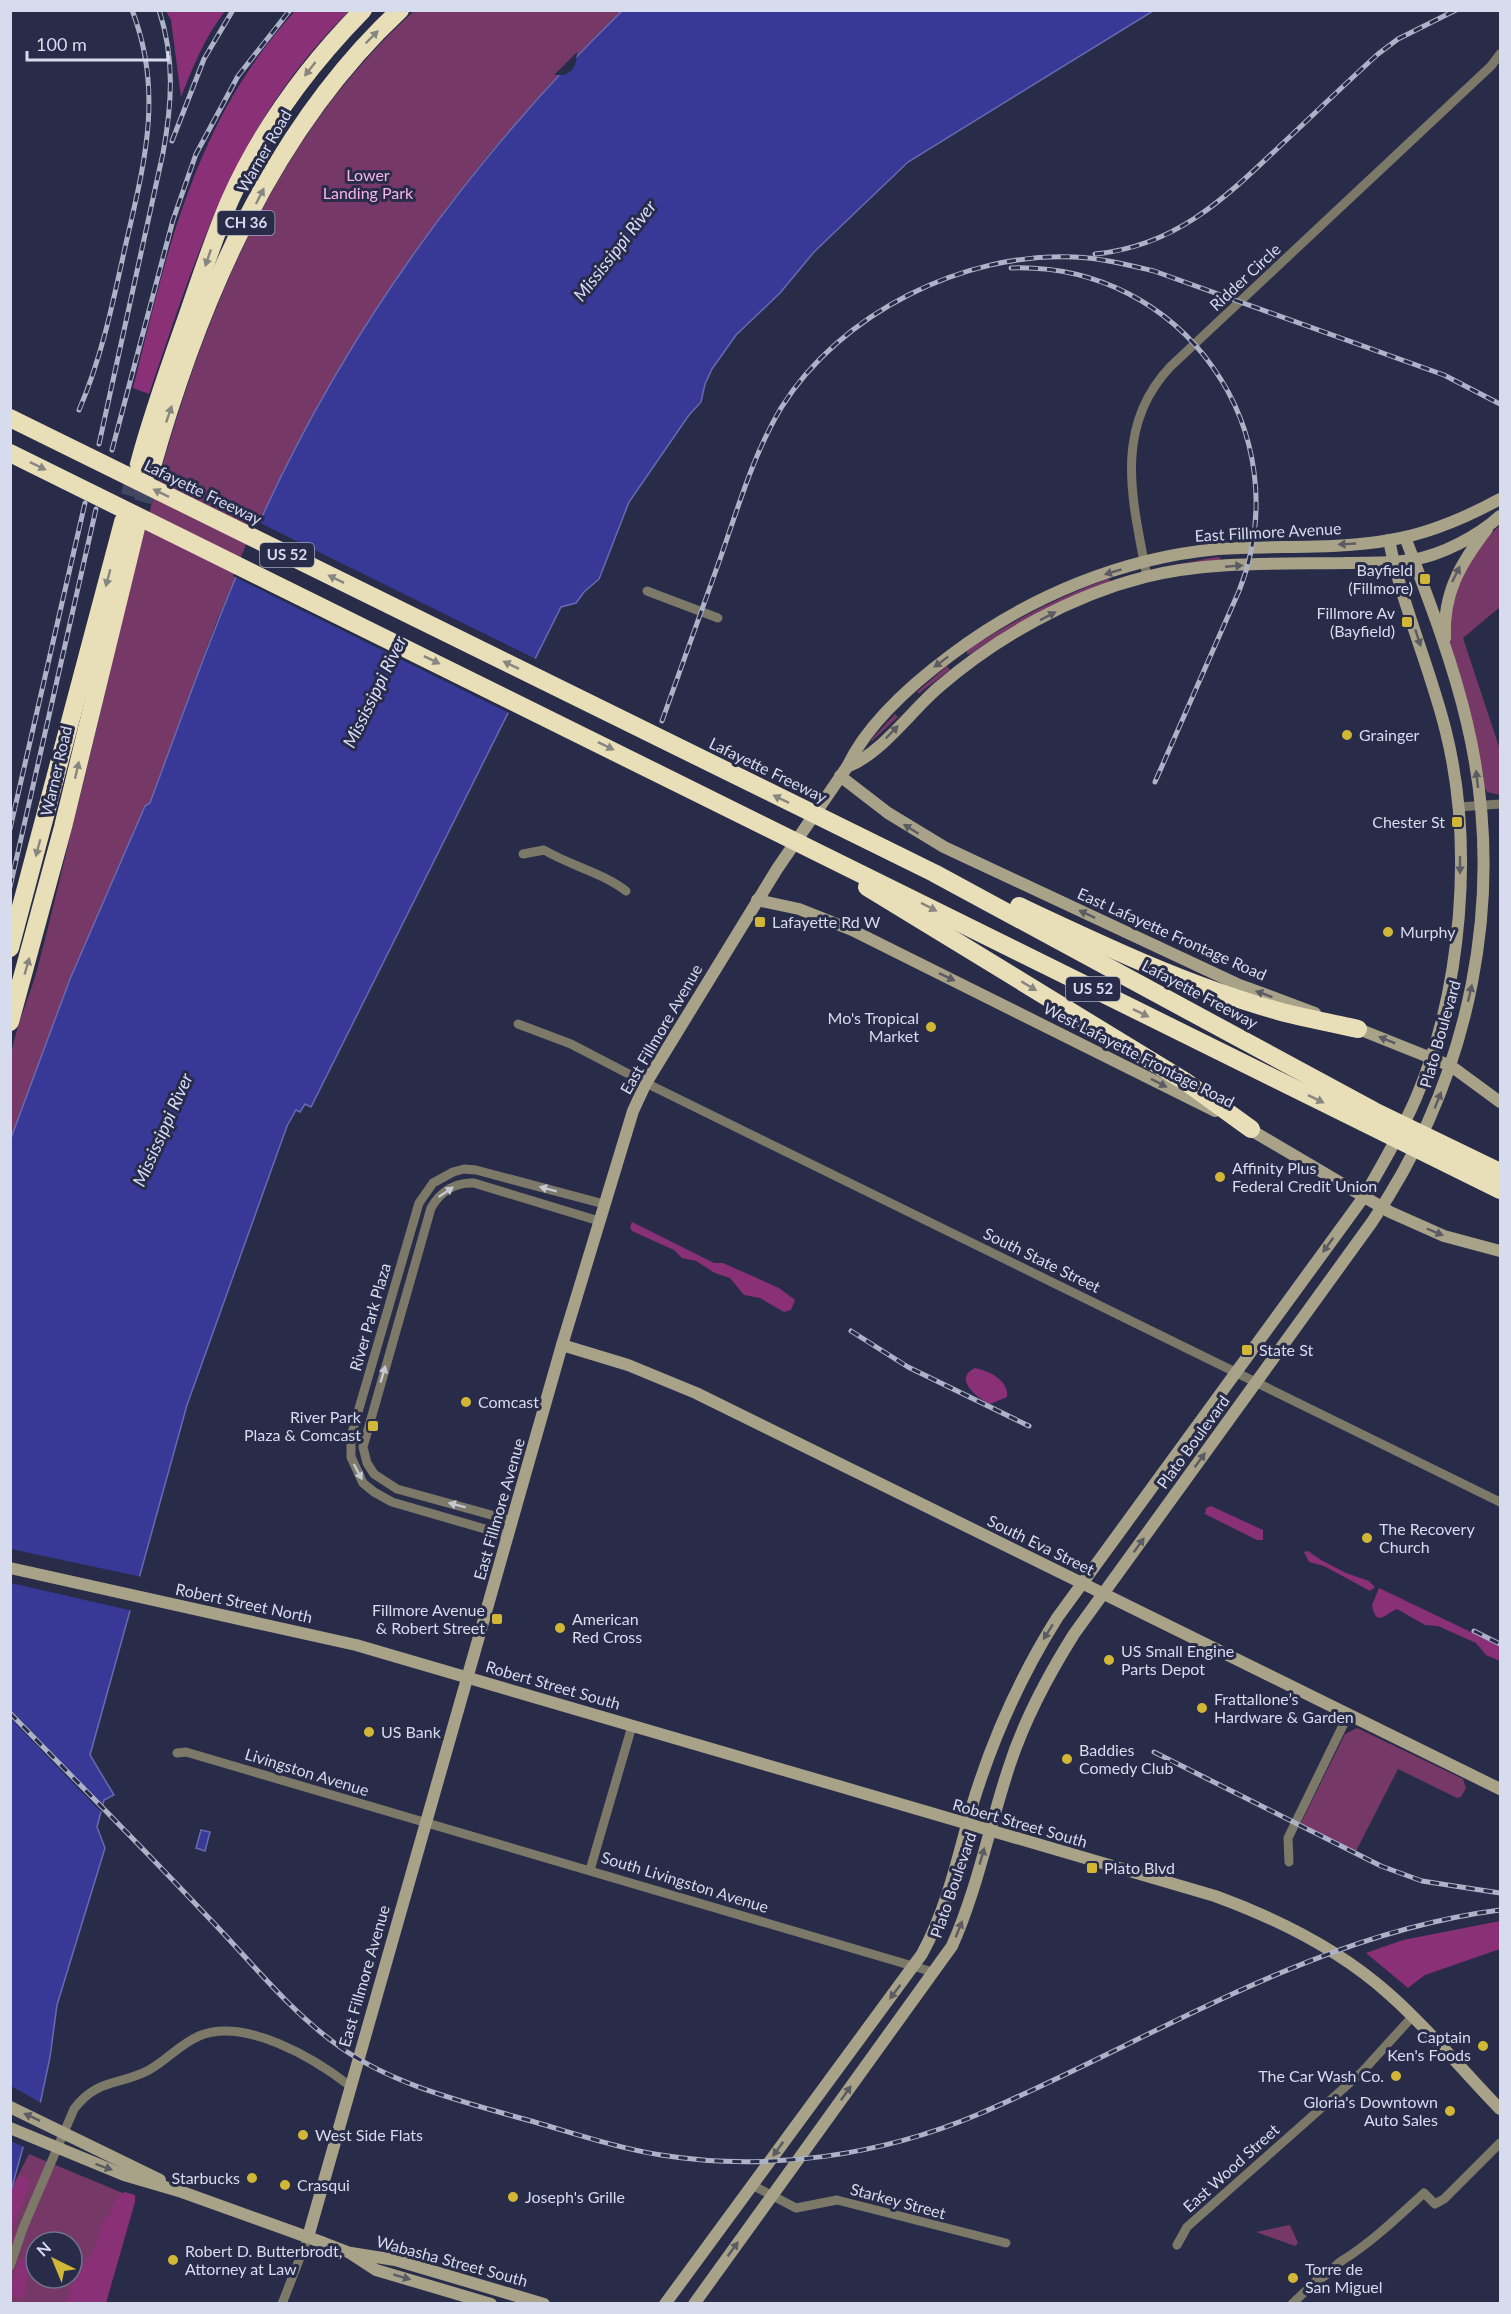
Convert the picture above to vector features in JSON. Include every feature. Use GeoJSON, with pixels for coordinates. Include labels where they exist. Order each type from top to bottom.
{"type":"FeatureCollection","features":[{"type":"Feature","properties":{"kind":"highway","name":"Warner Road"},"geometry":{"type":"LineString","coordinates":[[363,10],[300,82],[264,135],[240,179],[210,250],[153,413],[145,467],[206,312],[270,176],[322,95],[364,46],[400,10]]}},
{"type":"Feature","properties":{"kind":"highway","name":"Lafayette Freeway"},"geometry":{"type":"LineString","coordinates":[[10,418],[934,873],[1370,1118]]}},
{"type":"Feature","properties":{"kind":"highway","name":"US 52"},"geometry":{"type":"LineString","coordinates":[[10,453],[775,829],[820,854]]}},
{"type":"Feature","properties":{"kind":"highway","name":"Warner Road"},"geometry":{"type":"LineString","coordinates":[[10,948],[129,525],[58,847],[10,1022]]}},
{"type":"Feature","properties":{"kind":"highway","name":"Lafayette Freeway"},"geometry":{"type":"LineString","coordinates":[[820,854],[1455,1159],[1500,1190]]}},
{"type":"Feature","properties":{"kind":"highway"},"geometry":{"type":"LineString","coordinates":[[820,854],[1186,1082],[1251,1129]]}},
{"type":"Feature","properties":{"kind":"highway"},"geometry":{"type":"LineString","coordinates":[[934,873],[980,888],[1190,982],[1278,1011],[1358,1029]]}},
{"type":"Feature","properties":{"kind":"highway","name":"Lafayette Freeway"},"geometry":{"type":"LineString","coordinates":[[1455,1159],[1500,1170]]}},
{"type":"Feature","properties":{"kind":"highway"},"geometry":{"type":"LineString","coordinates":[[1455,1159],[1500,1198]]}},
{"type":"Feature","properties":{"kind":"street","name":"Ridder Circle"},"geometry":{"type":"LineString","coordinates":[[1147,577],[1132,479],[1131,453],[1137,418],[1151,390],[1170,367],[1491,66],[1500,54]]}},
{"type":"Feature","properties":{"kind":"street","name":"East Fillmore Avenue"},"geometry":{"type":"LineString","coordinates":[[308,2237],[415,1856],[428,1823],[562,1345],[633,1111],[646,1083],[757,900],[844,772],[854,753],[870,730],[898,700],[964,645],[1002,619],[1047,596],[1084,581],[1144,562],[1218,549],[1389,540],[1405,537],[1449,522],[1500,500]]}},
{"type":"Feature","properties":{"kind":"street"},"geometry":{"type":"LineString","coordinates":[[1446,651],[1445,619],[1452,583],[1462,561],[1500,516]]}},
{"type":"Feature","properties":{"kind":"street","name":"East Fillmore Avenue"},"geometry":{"type":"LineString","coordinates":[[844,772],[865,760],[939,687],[981,653],[1065,607],[1112,587],[1147,577],[1248,565],[1414,560],[1440,551],[1490,526]]}},
{"type":"Feature","properties":{"kind":"street","name":"Plato Boulevard"},"geometry":{"type":"LineString","coordinates":[[694,2304],[933,1972],[958,1932],[1016,1746],[1046,1680],[1104,1592],[1382,1208],[1428,1125],[1451,1066],[1471,990],[1480,931],[1484,869],[1480,806],[1467,724],[1446,651],[1405,537]]}},
{"type":"Feature","properties":{"kind":"street","name":"Plato Boulevard"},"geometry":{"type":"LineString","coordinates":[[665,2304],[914,1967],[931,1939],[943,1910],[996,1737],[1023,1676],[1057,1618],[1363,1198],[1400,1133],[1431,1057],[1446,1000],[1459,921],[1459,807],[1446,734],[1389,540]]}},
{"type":"Feature","properties":{"kind":"street"},"geometry":{"type":"LineString","coordinates":[[647,591],[718,618]]}},
{"type":"Feature","properties":{"kind":"street","name":"East Lafayette Frontage Road"},"geometry":{"type":"LineString","coordinates":[[844,772],[888,813],[950,850],[1236,984],[1451,1066],[1500,1102]]}},
{"type":"Feature","properties":{"kind":"street"},"geometry":{"type":"LineString","coordinates":[[1459,807],[1500,804]]}},
{"type":"Feature","properties":{"kind":"street"},"geometry":{"type":"LineString","coordinates":[[524,854],[544,850],[563,861],[610,879],[626,891]]}},
{"type":"Feature","properties":{"kind":"street","name":"West Lafayette Frontage Road"},"geometry":{"type":"LineString","coordinates":[[757,900],[799,909],[852,930],[1251,1129],[1382,1208],[1444,1236],[1500,1251]]}},
{"type":"Feature","properties":{"kind":"street","name":"South State Street"},"geometry":{"type":"LineString","coordinates":[[518,1024],[571,1044],[646,1083],[1500,1502]]}},
{"type":"Feature","properties":{"kind":"street","name":"River Park Plaza"},"geometry":{"type":"LineString","coordinates":[[508,1536],[392,1502],[363,1483],[351,1457],[351,1437],[360,1405],[419,1203],[433,1183],[453,1172],[476,1170],[604,1204]]}},
{"type":"Feature","properties":{"kind":"street","name":"River Park Plaza"},"geometry":{"type":"LineString","coordinates":[[513,1521],[398,1489],[382,1482],[367,1462],[363,1447],[373,1409],[431,1208],[441,1194],[458,1185],[474,1184],[599,1221]]}},
{"type":"Feature","properties":{"kind":"street","name":"South Eva Street"},"geometry":{"type":"LineString","coordinates":[[562,1345],[628,1365],[696,1393],[1500,1789]]}},
{"type":"Feature","properties":{"kind":"street","name":"Robert Street North"},"geometry":{"type":"LineString","coordinates":[[10,1568],[336,1640],[469,1677]]}},
{"type":"Feature","properties":{"kind":"street","name":"Robert Street South"},"geometry":{"type":"LineString","coordinates":[[469,1677],[1215,1896],[1296,1930],[1333,1951],[1389,1994],[1500,2109]]}},
{"type":"Feature","properties":{"kind":"street"},"geometry":{"type":"LineString","coordinates":[[1289,1862],[1288,1838],[1348,1715]]}},
{"type":"Feature","properties":{"kind":"street"},"geometry":{"type":"LineString","coordinates":[[590,1870],[632,1725]]}},
{"type":"Feature","properties":{"kind":"street","name":"Livingston Avenue"},"geometry":{"type":"LineString","coordinates":[[177,1753],[186,1752],[428,1823]]}},
{"type":"Feature","properties":{"kind":"street","name":"South Livingston Avenue"},"geometry":{"type":"LineString","coordinates":[[428,1823],[933,1972]]}},
{"type":"Feature","properties":{"kind":"street","name":"East Wood Street"},"geometry":{"type":"LineString","coordinates":[[1178,2245],[1187,2227],[1362,2072],[1412,2017]]}},
{"type":"Feature","properties":{"kind":"street"},"geometry":{"type":"LineString","coordinates":[[10,2266],[74,2109],[82,2098],[100,2085],[149,2070],[183,2044],[209,2032],[224,2030],[268,2040],[303,2053],[350,2086]]}},
{"type":"Feature","properties":{"kind":"street","name":"Wabasha Street South"},"geometry":{"type":"LineString","coordinates":[[10,2107],[91,2145],[182,2192]]}},
{"type":"Feature","properties":{"kind":"street","name":"Wabasha Street South"},"geometry":{"type":"LineString","coordinates":[[10,2128],[84,2160],[182,2192],[350,2253],[396,2260],[544,2304]]}},
{"type":"Feature","properties":{"kind":"street"},"geometry":{"type":"LineString","coordinates":[[1292,2304],[1318,2279],[1323,2278],[1344,2259],[1351,2257],[1424,2193],[1435,2204],[1444,2199],[1500,2143]]}},
{"type":"Feature","properties":{"kind":"street","name":"Starkey Street"},"geometry":{"type":"LineString","coordinates":[[752,2185],[771,2197],[796,2208],[837,2200],[1006,2243]]}},
{"type":"Feature","properties":{"kind":"street"},"geometry":{"type":"LineString","coordinates":[[282,2304],[308,2237]]}},
{"type":"Feature","properties":{"kind":"street","name":"Wabasha Street South"},"geometry":{"type":"LineString","coordinates":[[350,2253],[376,2270],[492,2304]]}},
{"type":"Feature","properties":{"kind":"green space","name":"Lower Landing Park"},"geometry":{"type":"Polygon","coordinates":[[[414,11],[622,11],[535,101],[448,206],[387,296],[261,517],[215,625],[150,803],[145,807],[70,979],[11,1138],[12,1048],[43,948],[131,583],[159,477],[192,373],[231,273],[280,178],[340,90],[414,11]]]}},
{"type":"Feature","properties":{"kind":"green space"},"geometry":{"type":"Polygon","coordinates":[[[1500,525],[1500,607],[1463,638],[1500,750],[1500,795],[1487,792],[1483,785],[1457,684],[1449,629],[1449,606],[1454,587],[1463,570],[1500,525]]]}},
{"type":"Feature","properties":{"kind":"green space"},"geometry":{"type":"Polygon","coordinates":[[[1221,558],[1219,561],[1163,567],[1221,558]]]}},
{"type":"Feature","properties":{"kind":"green space"},"geometry":{"type":"Polygon","coordinates":[[[1108,579],[1111,581],[967,654],[967,650],[1001,629],[1053,602],[1108,579]]]}},
{"type":"Feature","properties":{"kind":"green space"},"geometry":{"type":"Polygon","coordinates":[[[947,666],[950,670],[918,694],[918,691],[947,666]]]}},
{"type":"Feature","properties":{"kind":"green space"},"geometry":{"type":"Polygon","coordinates":[[[895,714],[898,717],[872,741],[871,740],[895,714]]]}},
{"type":"Feature","properties":{"kind":"green space"},"geometry":{"type":"Polygon","coordinates":[[[1357,1728],[1463,1779],[1466,1788],[1461,1797],[1457,1798],[1398,1769],[1355,1853],[1300,1825],[1345,1734],[1357,1728]]]}},
{"type":"Feature","properties":{"kind":"green space"},"geometry":{"type":"Polygon","coordinates":[[[29,2154],[130,2196],[102,2303],[11,2303],[10,2191],[29,2154]]]}},
{"type":"Feature","properties":{"kind":"green space"},"geometry":{"type":"Polygon","coordinates":[[[1290,2225],[1298,2243],[1295,2246],[1256,2232],[1290,2225]]]}},
{"type":"Feature","properties":{"kind":"shaded area"},"geometry":{"type":"Polygon","coordinates":[[[166,11],[225,11],[205,41],[181,97],[171,20],[166,11]]]}},
{"type":"Feature","properties":{"kind":"shaded area"},"geometry":{"type":"Polygon","coordinates":[[[295,11],[349,11],[310,54],[277,98],[249,143],[204,238],[149,394],[133,388],[173,236],[209,142],[232,97],[261,53],[295,11]]]}},
{"type":"Feature","properties":{"kind":"shaded area"},"geometry":{"type":"Polygon","coordinates":[[[632,1222],[714,1263],[723,1263],[779,1288],[795,1300],[791,1310],[784,1312],[760,1298],[744,1295],[730,1278],[715,1273],[696,1261],[682,1258],[674,1250],[632,1231],[630,1227],[632,1222]]]}},
{"type":"Feature","properties":{"kind":"shaded area"},"geometry":{"type":"Polygon","coordinates":[[[975,1368],[987,1372],[1002,1382],[1007,1391],[1007,1397],[990,1404],[973,1393],[966,1382],[966,1377],[975,1368]]]}},
{"type":"Feature","properties":{"kind":"shaded area"},"geometry":{"type":"Polygon","coordinates":[[[1211,1506],[1263,1530],[1263,1540],[1257,1540],[1205,1514],[1206,1508],[1211,1506]]]}},
{"type":"Feature","properties":{"kind":"shaded area"},"geometry":{"type":"Polygon","coordinates":[[[1308,1551],[1346,1573],[1369,1581],[1375,1587],[1370,1591],[1324,1566],[1309,1562],[1304,1552],[1308,1551]]]}},
{"type":"Feature","properties":{"kind":"shaded area"},"geometry":{"type":"Polygon","coordinates":[[[1379,1588],[1500,1646],[1500,1661],[1486,1655],[1476,1643],[1438,1626],[1425,1625],[1397,1609],[1379,1618],[1372,1605],[1379,1588]]]}},
{"type":"Feature","properties":{"kind":"shaded area"},"geometry":{"type":"Polygon","coordinates":[[[1500,1921],[1500,1949],[1425,1975],[1408,1988],[1366,1953],[1403,1940],[1500,1921]]]}},
{"type":"Feature","properties":{"kind":"shaded area"},"geometry":{"type":"Polygon","coordinates":[[[21,2175],[30,2181],[30,2185],[11,2230],[11,2193],[16,2180],[21,2175]]]}},
{"type":"Feature","properties":{"kind":"shaded area"},"geometry":{"type":"Polygon","coordinates":[[[125,2192],[135,2195],[135,2202],[106,2303],[66,2303],[70,2290],[84,2290],[84,2263],[96,2245],[103,2222],[109,2216],[118,2195],[125,2192]]]}},
{"type":"Feature","properties":{"kind":"shaded area"},"geometry":{"type":"Polygon","coordinates":[[[24,2258],[26,2290],[25,2295],[19,2299],[11,2294],[11,2285],[19,2261],[24,2258]]]}},
{"type":"Feature","properties":{"kind":"water","name":"Mississippi River"},"geometry":{"type":"Polygon","coordinates":[[[622,11],[1153,11],[908,162],[814,252],[780,293],[736,335],[712,369],[705,384],[701,402],[689,415],[629,502],[599,579],[584,592],[576,603],[561,607],[311,1107],[305,1104],[300,1112],[296,1110],[287,1126],[187,1405],[90,1755],[114,1795],[104,1800],[97,1827],[105,1848],[57,2005],[50,2057],[39,2109],[25,2140],[11,2191],[11,1138],[70,979],[145,806],[150,803],[231,589],[261,519],[295,449],[374,313],[418,248],[465,185],[567,67],[622,11]]]}},
{"type":"Feature","properties":{"kind":"water"},"geometry":{"type":"Polygon","coordinates":[[[201,1830],[210,1832],[205,1851],[196,1848],[201,1830]]]}},
{"type":"Feature","properties":{"kind":"pier"},"geometry":{"type":"Polygon","coordinates":[[[577,52],[576,63],[572,70],[565,75],[554,75],[577,52]]]}},
{"type":"Feature","properties":{"kind":"pier"},"geometry":{"type":"Polygon","coordinates":[[[256,521],[538,660],[511,714],[233,576],[256,521]]]}},
{"type":"Feature","properties":{"kind":"pier"},"geometry":{"type":"Polygon","coordinates":[[[11,1549],[142,1577],[133,1611],[11,1583],[11,1549]]]}},
{"type":"Feature","properties":{"kind":"pier"},"geometry":{"type":"Polygon","coordinates":[[[11,1710],[105,1808],[101,1812],[11,1719],[11,1710]]]}},
{"type":"Feature","properties":{"kind":"pier"},"geometry":{"type":"Polygon","coordinates":[[[11,2086],[43,2104],[26,2148],[11,2141],[11,2086]]]}},
{"type":"Feature","properties":{"kind":"tunnel"},"geometry":{"type":"LineString","coordinates":[[123,522],[138,465]]}},
{"type":"Feature","properties":{"kind":"tunnel"},"geometry":{"type":"LineString","coordinates":[[136,528],[151,471]]}},
{"type":"Feature","properties":{"kind":"railway"},"geometry":{"type":"LineString","coordinates":[[79,410],[94,372],[110,313],[138,191],[148,131],[147,72],[142,41],[132,10]]}},
{"type":"Feature","properties":{"kind":"railway"},"geometry":{"type":"LineString","coordinates":[[99,444],[166,135],[170,99],[170,64],[159,10]]}},
{"type":"Feature","properties":{"kind":"railway"},"geometry":{"type":"LineString","coordinates":[[172,141],[204,59],[233,10]]}},
{"type":"Feature","properties":{"kind":"railway"},"geometry":{"type":"LineString","coordinates":[[112,450],[173,220],[196,154],[238,76],[290,10]]}},
{"type":"Feature","properties":{"kind":"railway"},"geometry":{"type":"LineString","coordinates":[[1095,254],[1124,249],[1150,241],[1197,217],[1239,184],[1378,54],[1398,39],[1456,10]]}},
{"type":"Feature","properties":{"kind":"railway"},"geometry":{"type":"LineString","coordinates":[[662,721],[747,482],[762,444],[781,408],[806,374],[836,344],[871,317],[908,295],[949,278],[990,265],[1032,258],[1074,257],[1134,266],[1154,271],[1444,375],[1500,404]]}},
{"type":"Feature","properties":{"kind":"railway"},"geometry":{"type":"LineString","coordinates":[[1011,268],[1073,274],[1128,294],[1175,326],[1213,368],[1240,417],[1254,473],[1254,531],[1239,591],[1155,782]]}},
{"type":"Feature","properties":{"kind":"railway"},"geometry":{"type":"LineString","coordinates":[[10,829],[85,503]]}},
{"type":"Feature","properties":{"kind":"railway"},"geometry":{"type":"LineString","coordinates":[[10,887],[96,509]]}},
{"type":"Feature","properties":{"kind":"railway"},"geometry":{"type":"LineString","coordinates":[[851,1331],[908,1367],[1029,1426]]}},
{"type":"Feature","properties":{"kind":"railway"},"geometry":{"type":"LineString","coordinates":[[1474,1631],[1500,1644]]}},
{"type":"Feature","properties":{"kind":"railway"},"geometry":{"type":"LineString","coordinates":[[10,1713],[158,1864],[270,1984],[321,2033],[340,2047],[380,2071],[423,2089],[605,2143],[661,2155],[741,2162],[782,2161],[823,2157],[902,2141],[979,2114],[1233,1994],[1298,1966],[1363,1942],[1431,1923],[1500,1910]]}},
{"type":"Feature","properties":{"kind":"railway"},"geometry":{"type":"LineString","coordinates":[[1154,1752],[1381,1866],[1422,1881],[1500,1893]]}},
{"type":"Feature","properties":{"kind":"place","name":"Bayfield (Fillmore)"},"geometry":{"type":"Point","coordinates":[1425,579]}},
{"type":"Feature","properties":{"kind":"place","name":"Fillmore Av (Bayfield)"},"geometry":{"type":"Point","coordinates":[1407,622]}},
{"type":"Feature","properties":{"kind":"place","name":"Grainger"},"geometry":{"type":"Point","coordinates":[1347,735]}},
{"type":"Feature","properties":{"kind":"place","name":"Chester St"},"geometry":{"type":"Point","coordinates":[1457,822]}},
{"type":"Feature","properties":{"kind":"place","name":"Lafayette Rd W"},"geometry":{"type":"Point","coordinates":[760,922]}},
{"type":"Feature","properties":{"kind":"place","name":"Murphy"},"geometry":{"type":"Point","coordinates":[1388,932]}},
{"type":"Feature","properties":{"kind":"place","name":"Mo's Tropical Market"},"geometry":{"type":"Point","coordinates":[931,1027]}},
{"type":"Feature","properties":{"kind":"place","name":"Affinity Plus Federal Credit Union"},"geometry":{"type":"Point","coordinates":[1220,1177]}},
{"type":"Feature","properties":{"kind":"place","name":"State St"},"geometry":{"type":"Point","coordinates":[1247,1350]}},
{"type":"Feature","properties":{"kind":"place","name":"Comcast"},"geometry":{"type":"Point","coordinates":[466,1402]}},
{"type":"Feature","properties":{"kind":"place","name":"River Park Plaza & Comcast"},"geometry":{"type":"Point","coordinates":[373,1426]}},
{"type":"Feature","properties":{"kind":"place","name":"The Recovery Church"},"geometry":{"type":"Point","coordinates":[1367,1538]}},
{"type":"Feature","properties":{"kind":"place","name":"Fillmore Avenue & Robert Street"},"geometry":{"type":"Point","coordinates":[497,1619]}},
{"type":"Feature","properties":{"kind":"place","name":"American Red Cross"},"geometry":{"type":"Point","coordinates":[560,1628]}},
{"type":"Feature","properties":{"kind":"place","name":"US Small Engine Parts Depot"},"geometry":{"type":"Point","coordinates":[1109,1660]}},
{"type":"Feature","properties":{"kind":"place","name":"Frattallone’s Hardware & Garden"},"geometry":{"type":"Point","coordinates":[1202,1708]}},
{"type":"Feature","properties":{"kind":"place","name":"US Bank"},"geometry":{"type":"Point","coordinates":[369,1732]}},
{"type":"Feature","properties":{"kind":"place","name":"Baddies Comedy Club"},"geometry":{"type":"Point","coordinates":[1067,1759]}},
{"type":"Feature","properties":{"kind":"place","name":"Plato Blvd"},"geometry":{"type":"Point","coordinates":[1092,1868]}},
{"type":"Feature","properties":{"kind":"place","name":"Captain Ken's Foods"},"geometry":{"type":"Point","coordinates":[1483,2046]}},
{"type":"Feature","properties":{"kind":"place","name":"The Car Wash Co."},"geometry":{"type":"Point","coordinates":[1396,2076]}},
{"type":"Feature","properties":{"kind":"place","name":"Gloria's Downtown Auto Sales"},"geometry":{"type":"Point","coordinates":[1450,2111]}},
{"type":"Feature","properties":{"kind":"place","name":"West Side Flats"},"geometry":{"type":"Point","coordinates":[303,2135]}},
{"type":"Feature","properties":{"kind":"place","name":"Starbucks"},"geometry":{"type":"Point","coordinates":[252,2178]}},
{"type":"Feature","properties":{"kind":"place","name":"Crasqui"},"geometry":{"type":"Point","coordinates":[285,2185]}},
{"type":"Feature","properties":{"kind":"place","name":"Joseph's Grille"},"geometry":{"type":"Point","coordinates":[513,2197]}},
{"type":"Feature","properties":{"kind":"place","name":"Robert D. Butterbrodt, Attorney at Law"},"geometry":{"type":"Point","coordinates":[173,2260]}},
{"type":"Feature","properties":{"kind":"place","name":"Torre de San Miguel"},"geometry":{"type":"Point","coordinates":[1293,2278]}}]}
